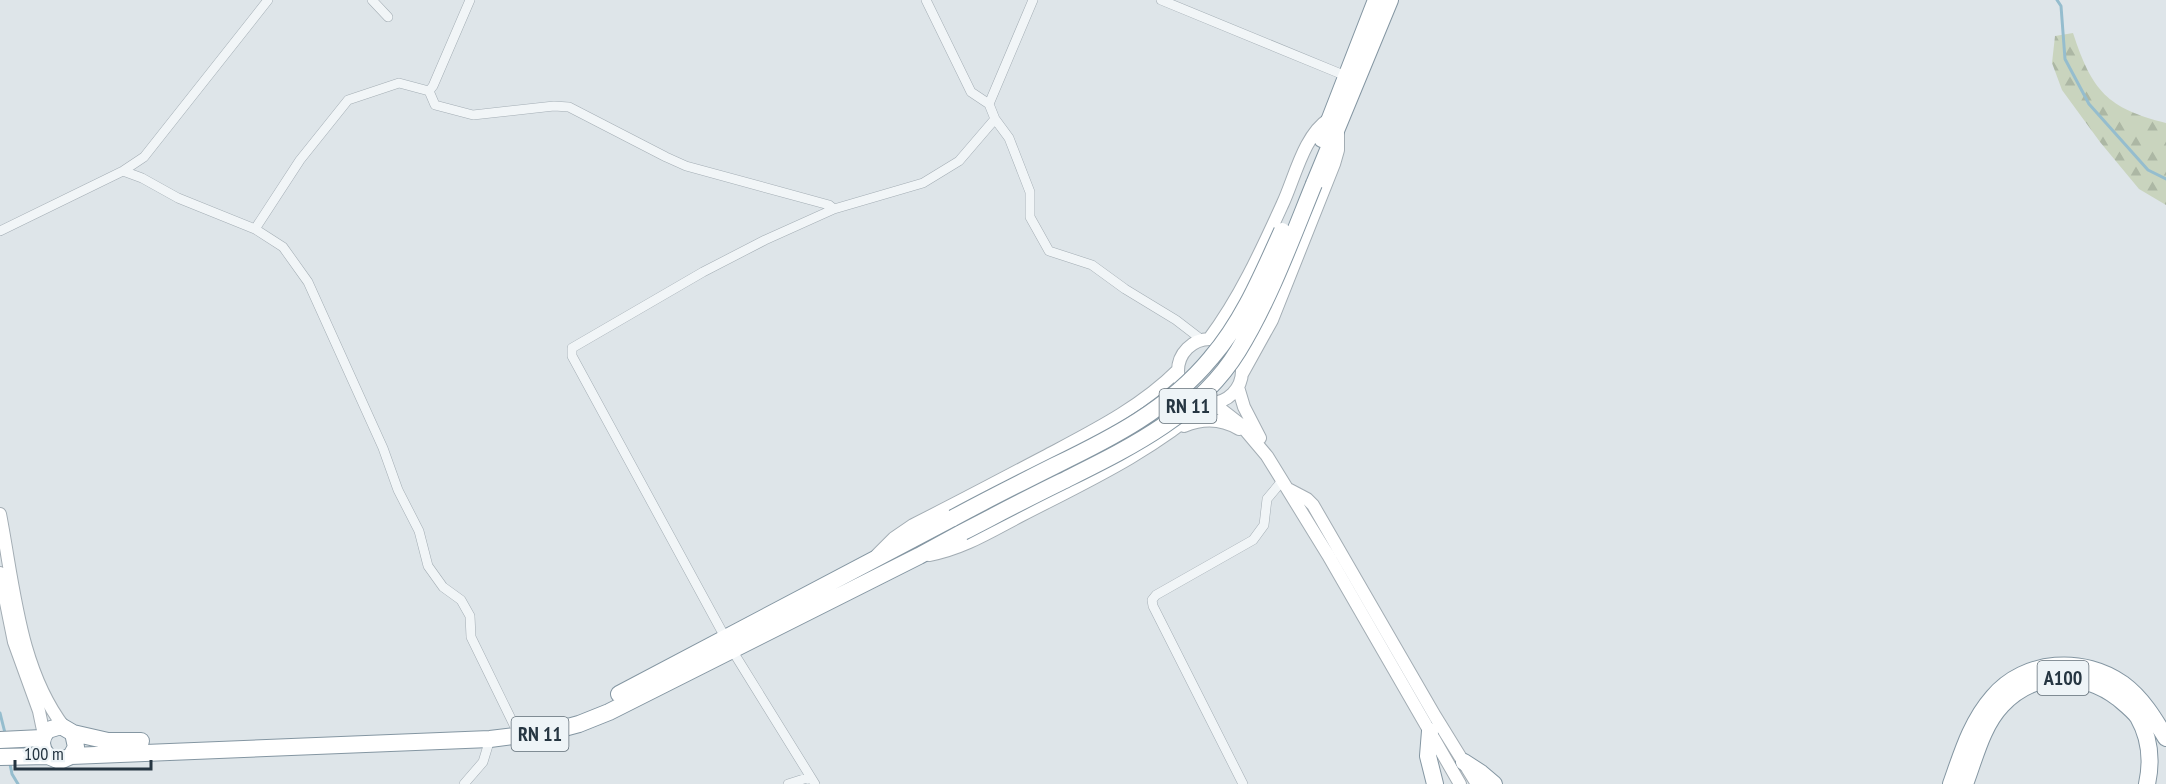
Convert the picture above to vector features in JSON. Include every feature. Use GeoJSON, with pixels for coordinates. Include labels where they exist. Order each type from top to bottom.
{"type":"FeatureCollection","features":[{"type":"Feature","properties":{"kind":"highway","name":"RN 11"},"geometry":{"type":"LineString","coordinates":[[1334,124],[1346,76],[1376,0]]}},
{"type":"Feature","properties":{"kind":"highway","name":"RN 11"},"geometry":{"type":"LineString","coordinates":[[69,730],[96,739],[126,742],[515,727],[550,721],[591,708],[919,556],[1128,448],[1171,420],[1206,392],[1238,352],[1251,327],[1334,124],[1390,0]]}},
{"type":"Feature","properties":{"kind":"highway","name":"RN 11"},"geometry":{"type":"LineString","coordinates":[[71,756],[490,739],[536,735],[585,722],[729,645],[873,560],[1119,434],[1159,408],[1191,381],[1212,358],[1239,319],[1309,183]]}},
{"type":"Feature","properties":{"kind":"highway","name":"A100"},"geometry":{"type":"LineString","coordinates":[[1951,784],[1974,725],[1992,697],[2000,688],[2022,674],[2050,666],[2083,667],[2098,671],[2123,684],[2151,712],[2166,738]]}},
{"type":"Feature","properties":{"kind":"highway","name":"A100"},"geometry":{"type":"LineString","coordinates":[[1965,784],[1987,728],[2001,705],[2029,685],[2057,678],[2081,680],[2101,687],[2126,704],[2137,715],[2148,743],[2150,766],[2147,784]]}},
{"type":"Feature","properties":{"kind":"highway"},"geometry":{"type":"LineString","coordinates":[[0,740],[36,742],[48,756],[60,761],[71,756],[76,747],[69,730],[51,728],[36,742],[0,757]]}},
{"type":"Feature","properties":{"kind":"highway"},"geometry":{"type":"LineString","coordinates":[[1430,731],[1428,756],[1435,784]]}},
{"type":"Feature","properties":{"kind":"highway"},"geometry":{"type":"LineString","coordinates":[[1464,762],[1494,784]]}},
{"type":"Feature","properties":{"kind":"main road","name":"RN 11"},"geometry":{"type":"LineString","coordinates":[[1205,340],[1226,315],[1240,290],[1283,203],[1311,137],[1319,127],[1334,124],[1339,143],[1334,164],[1272,320],[1242,374]]}},
{"type":"Feature","properties":{"kind":"main road"},"geometry":{"type":"LineString","coordinates":[[1210,403],[1225,400],[1238,387],[1242,374],[1241,361],[1233,349],[1222,341],[1205,340],[1190,346],[1185,351],[1178,370],[1184,389],[1194,399],[1210,403],[1240,424],[1267,456]]}},
{"type":"Feature","properties":{"kind":"main road","name":"RN 11"},"geometry":{"type":"LineString","coordinates":[[873,560],[894,538],[913,525],[1136,406],[1178,370]]}},
{"type":"Feature","properties":{"kind":"main road"},"geometry":{"type":"LineString","coordinates":[[1238,387],[1244,406],[1267,456],[1328,555],[1460,784]]}},
{"type":"Feature","properties":{"kind":"main road","name":"RN 11"},"geometry":{"type":"LineString","coordinates":[[919,556],[937,554],[962,545],[1080,486],[1144,450],[1210,403]]}},
{"type":"Feature","properties":{"kind":"main road"},"geometry":{"type":"LineString","coordinates":[[1172,432],[1196,421],[1210,420],[1227,423],[1252,437]]}},
{"type":"Feature","properties":{"kind":"main road"},"geometry":{"type":"LineString","coordinates":[[1284,484],[1313,505],[1477,784]]}},
{"type":"Feature","properties":{"kind":"main road"},"geometry":{"type":"LineString","coordinates":[[0,514],[26,646],[45,697],[69,730]]}},
{"type":"Feature","properties":{"kind":"main road"},"geometry":{"type":"LineString","coordinates":[[0,573],[14,642],[39,711],[36,742]]}},
{"type":"Feature","properties":{"kind":"street"},"geometry":{"type":"LineString","coordinates":[[0,231],[123,171],[144,157],[268,0]]}},
{"type":"Feature","properties":{"kind":"street"},"geometry":{"type":"LineString","coordinates":[[372,0],[388,17]]}},
{"type":"Feature","properties":{"kind":"street"},"geometry":{"type":"LineString","coordinates":[[429,91],[470,0]]}},
{"type":"Feature","properties":{"kind":"street"},"geometry":{"type":"LineString","coordinates":[[926,0],[971,92],[989,105],[995,119],[1010,138],[1030,192],[1030,217],[1048,251],[1097,268],[1125,289],[1205,340]]}},
{"type":"Feature","properties":{"kind":"street"},"geometry":{"type":"LineString","coordinates":[[989,105],[1033,0]]}},
{"type":"Feature","properties":{"kind":"street"},"geometry":{"type":"LineString","coordinates":[[1161,0],[1346,76]]}},
{"type":"Feature","properties":{"kind":"street"},"geometry":{"type":"LineString","coordinates":[[255,230],[300,160],[348,100],[399,83],[429,91]]}},
{"type":"Feature","properties":{"kind":"street"},"geometry":{"type":"LineString","coordinates":[[429,91],[435,105],[472,115],[554,106],[569,107],[666,158],[686,166],[829,205],[834,209]]}},
{"type":"Feature","properties":{"kind":"street"},"geometry":{"type":"LineString","coordinates":[[788,784],[813,780],[729,645],[571,351],[576,344],[765,240],[834,209],[923,183],[959,161],[995,119]]}},
{"type":"Feature","properties":{"kind":"street"},"geometry":{"type":"LineString","coordinates":[[123,171],[142,177],[178,198],[255,230],[283,247],[308,282],[383,448],[398,490],[419,531],[428,566],[443,587],[461,600],[470,616],[471,637],[515,727]]}},
{"type":"Feature","properties":{"kind":"street"},"geometry":{"type":"LineString","coordinates":[[1244,784],[1152,600],[1156,595],[1254,540],[1264,525],[1267,499],[1284,484]]}},
{"type":"Feature","properties":{"kind":"street"},"geometry":{"type":"LineString","coordinates":[[464,784],[483,762],[490,739]]}},
{"type":"Feature","properties":{"kind":"green space"},"geometry":{"type":"Polygon","coordinates":[[[2073,33],[2087,69],[2104,94],[2129,111],[2166,123],[2166,205],[2139,189],[2100,142],[2062,90],[2052,63],[2055,36],[2073,33]]]}},
{"type":"Feature","properties":{"kind":"waterway"},"geometry":{"type":"LineString","coordinates":[[2057,0],[2061,6],[2065,59],[2089,104],[2148,170],[2166,179]]}},
{"type":"Feature","properties":{"kind":"waterway"},"geometry":{"type":"LineString","coordinates":[[0,713],[5,733]]}},
{"type":"Feature","properties":{"kind":"waterway"},"geometry":{"type":"LineString","coordinates":[[10,764],[12,774],[18,784]]}}]}
